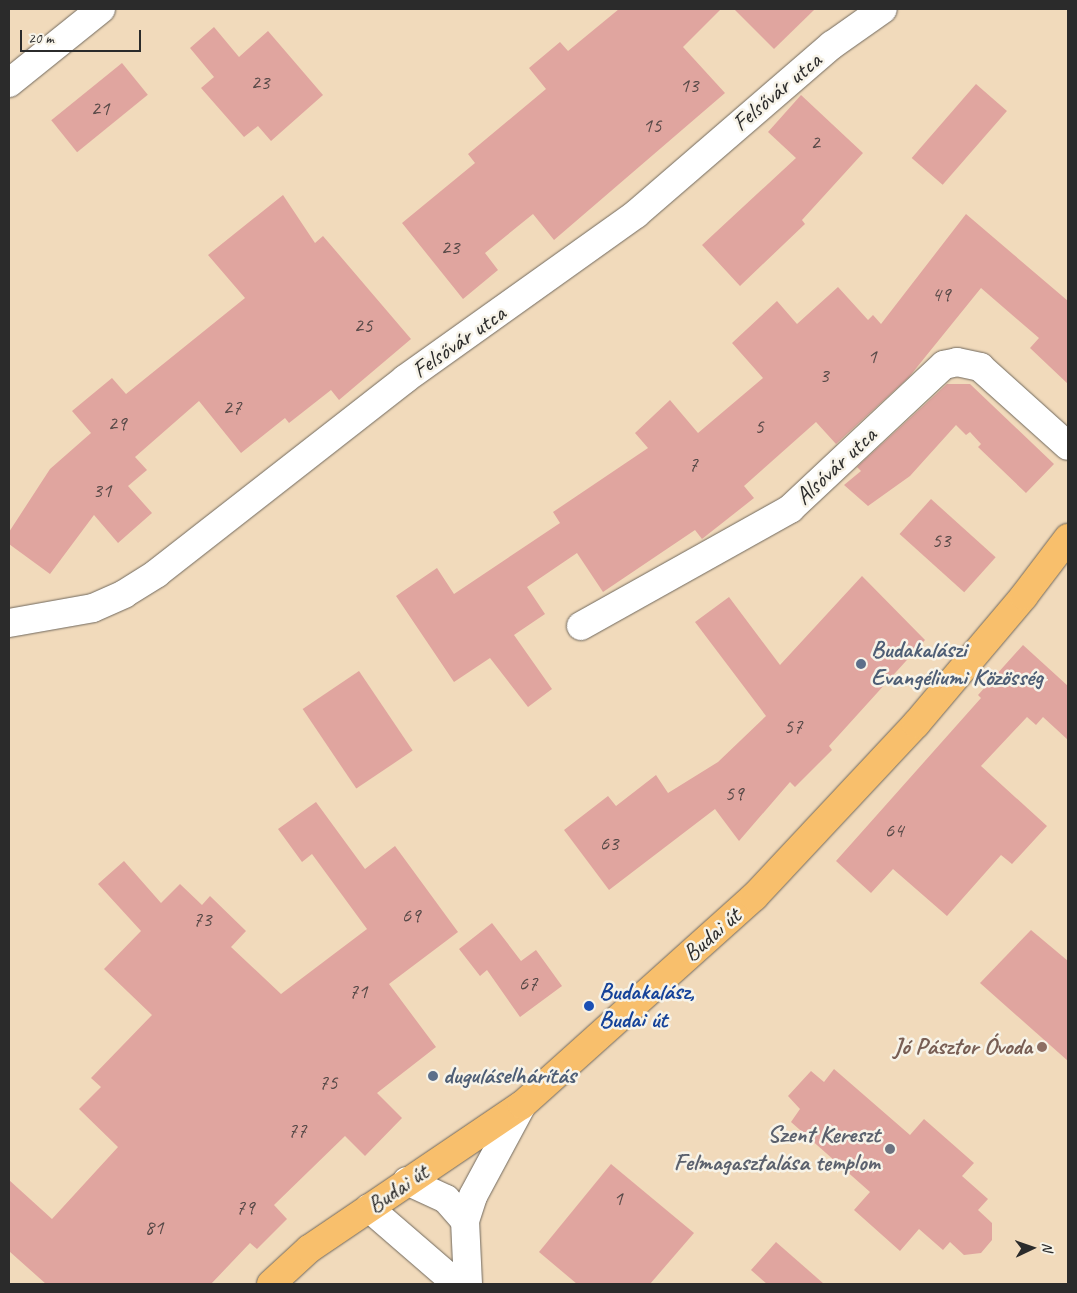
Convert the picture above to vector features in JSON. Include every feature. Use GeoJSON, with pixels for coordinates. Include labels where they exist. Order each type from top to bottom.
{"type":"FeatureCollection","features":[{"type":"Feature","properties":{"kind":"main road","name":"Budai út"},"geometry":{"type":"LineString","coordinates":[[271,1284],[309,1249],[522,1105],[754,898],[916,724],[1024,596],[1068,538]]}},
{"type":"Feature","properties":{"kind":"street"},"geometry":{"type":"LineString","coordinates":[[9,83],[101,9]]}},
{"type":"Feature","properties":{"kind":"street","name":"Felsővár utca"},"geometry":{"type":"LineString","coordinates":[[9,623],[94,608],[124,594],[158,573],[405,379],[636,214],[832,45],[882,9]]}},
{"type":"Feature","properties":{"kind":"street","name":"Alsóvár utca"},"geometry":{"type":"LineString","coordinates":[[581,626],[790,509],[944,365],[957,362],[980,367],[1068,446]]}},
{"type":"Feature","properties":{"kind":"street"},"geometry":{"type":"LineString","coordinates":[[468,1284],[465,1221],[473,1196],[522,1105]]}},
{"type":"Feature","properties":{"kind":"street"},"geometry":{"type":"LineString","coordinates":[[407,1181],[446,1199],[465,1221]]}},
{"type":"Feature","properties":{"kind":"street"},"geometry":{"type":"LineString","coordinates":[[370,1208],[458,1284]]}},
{"type":"Feature","properties":{"kind":"building"},"geometry":{"type":"Polygon","coordinates":[[[619,9],[721,9],[683,47],[725,93],[554,240],[533,214],[485,253],[498,270],[463,299],[402,223],[475,163],[468,154],[546,89],[529,68],[560,42],[568,51],[619,9]]]}},
{"type":"Feature","properties":{"kind":"building"},"geometry":{"type":"Polygon","coordinates":[[[734,9],[815,9],[774,49],[734,9]]]}},
{"type":"Feature","properties":{"kind":"building"},"geometry":{"type":"Polygon","coordinates":[[[214,27],[239,57],[268,31],[323,95],[271,141],[258,126],[244,137],[201,88],[214,77],[190,48],[214,27]]]}},
{"type":"Feature","properties":{"kind":"building"},"geometry":{"type":"Polygon","coordinates":[[[122,63],[148,95],[77,152],[51,120],[122,63]]]}},
{"type":"Feature","properties":{"kind":"building"},"geometry":{"type":"Polygon","coordinates":[[[976,84],[1007,111],[943,185],[912,158],[976,84]]]}},
{"type":"Feature","properties":{"kind":"building"},"geometry":{"type":"Polygon","coordinates":[[[801,95],[863,153],[802,220],[805,224],[740,286],[702,245],[796,158],[768,132],[801,95]]]}},
{"type":"Feature","properties":{"kind":"building"},"geometry":{"type":"Polygon","coordinates":[[[283,195],[315,243],[323,236],[411,339],[339,400],[331,390],[289,423],[285,418],[241,453],[199,401],[135,457],[147,470],[128,486],[152,513],[118,543],[94,515],[50,574],[9,544],[9,532],[50,469],[91,433],[72,411],[112,378],[126,394],[245,298],[208,255],[283,195]]]}},
{"type":"Feature","properties":{"kind":"building"},"geometry":{"type":"Polygon","coordinates":[[[966,214],[1068,301],[1068,384],[1030,348],[1039,338],[981,288],[909,377],[836,444],[816,422],[744,486],[754,498],[702,539],[695,530],[603,592],[577,553],[527,587],[545,614],[514,635],[552,689],[528,707],[490,658],[454,682],[396,596],[437,568],[454,594],[560,523],[553,512],[648,448],[635,433],[670,400],[698,433],[763,378],[732,343],[777,301],[797,324],[838,287],[868,320],[873,315],[881,324],[966,214]]]}},
{"type":"Feature","properties":{"kind":"building"},"geometry":{"type":"Polygon","coordinates":[[[947,384],[970,384],[1054,464],[1026,493],[978,447],[981,444],[970,432],[966,435],[956,425],[910,476],[868,506],[844,485],[861,471],[857,467],[947,384]]]}},
{"type":"Feature","properties":{"kind":"building"},"geometry":{"type":"Polygon","coordinates":[[[931,499],[996,557],[964,592],[900,534],[931,499]]]}},
{"type":"Feature","properties":{"kind":"building"},"geometry":{"type":"Polygon","coordinates":[[[862,576],[925,640],[829,746],[832,750],[795,787],[790,782],[739,841],[715,809],[609,890],[564,830],[608,796],[616,806],[656,775],[668,793],[718,762],[766,716],[695,622],[729,597],[780,665],[862,576]]]}},
{"type":"Feature","properties":{"kind":"building"},"geometry":{"type":"Polygon","coordinates":[[[1023,645],[1068,686],[1068,740],[1043,717],[1036,725],[1027,717],[981,766],[1047,826],[1012,864],[1001,855],[947,916],[893,869],[871,893],[836,861],[981,698],[978,695],[1023,645]]]}},
{"type":"Feature","properties":{"kind":"building"},"geometry":{"type":"Polygon","coordinates":[[[359,671],[413,751],[356,789],[303,709],[359,671]]]}},
{"type":"Feature","properties":{"kind":"building"},"geometry":{"type":"Polygon","coordinates":[[[316,802],[365,869],[395,846],[458,932],[389,984],[436,1047],[377,1093],[402,1118],[365,1156],[345,1136],[274,1205],[287,1219],[257,1249],[250,1243],[211,1284],[46,1284],[9,1251],[9,1180],[52,1219],[118,1147],[79,1109],[101,1087],[91,1078],[152,1015],[104,969],[141,931],[98,884],[124,861],[161,903],[180,884],[202,905],[210,896],[246,931],[231,947],[281,994],[367,929],[312,854],[302,862],[278,829],[316,802]]]}},
{"type":"Feature","properties":{"kind":"building"},"geometry":{"type":"Polygon","coordinates":[[[492,923],[521,961],[536,950],[562,986],[520,1017],[487,970],[480,976],[459,949],[492,923]]]}},
{"type":"Feature","properties":{"kind":"building","name":"Jó Pásztor Óvoda"},"geometry":{"type":"Polygon","coordinates":[[[1031,930],[1068,961],[1068,1061],[980,983],[1031,930]]]}},
{"type":"Feature","properties":{"kind":"building","name":"Szent Kereszt Felmagasztalása templom"},"geometry":{"type":"Polygon","coordinates":[[[834,1069],[910,1135],[924,1119],[974,1163],[962,1176],[988,1199],[978,1210],[992,1223],[992,1240],[981,1253],[964,1255],[950,1242],[943,1250],[919,1229],[900,1251],[854,1210],[870,1192],[791,1122],[800,1109],[788,1096],[811,1071],[824,1082],[834,1069]]]}},
{"type":"Feature","properties":{"kind":"building"},"geometry":{"type":"Polygon","coordinates":[[[611,1164],[694,1233],[650,1284],[577,1284],[539,1252],[611,1164]]]}},
{"type":"Feature","properties":{"kind":"building"},"geometry":{"type":"Polygon","coordinates":[[[776,1242],[824,1284],[767,1284],[751,1270],[776,1242]]]}},
{"type":"Feature","properties":{"kind":"place","name":"Budakalászi Evangéliumi Közösség"},"geometry":{"type":"Point","coordinates":[861,664]}},
{"type":"Feature","properties":{"kind":"place","name":"Budakalász, Budai út"},"geometry":{"type":"Point","coordinates":[589,1006]}},
{"type":"Feature","properties":{"kind":"place","name":"Jó Pásztor Óvoda"},"geometry":{"type":"Point","coordinates":[1042,1047]}},
{"type":"Feature","properties":{"kind":"place","name":"duguláselhárítás"},"geometry":{"type":"Point","coordinates":[433,1076]}},
{"type":"Feature","properties":{"kind":"place","name":"Szent Kereszt Felmagasztalása templom"},"geometry":{"type":"Point","coordinates":[890,1149]}}]}
